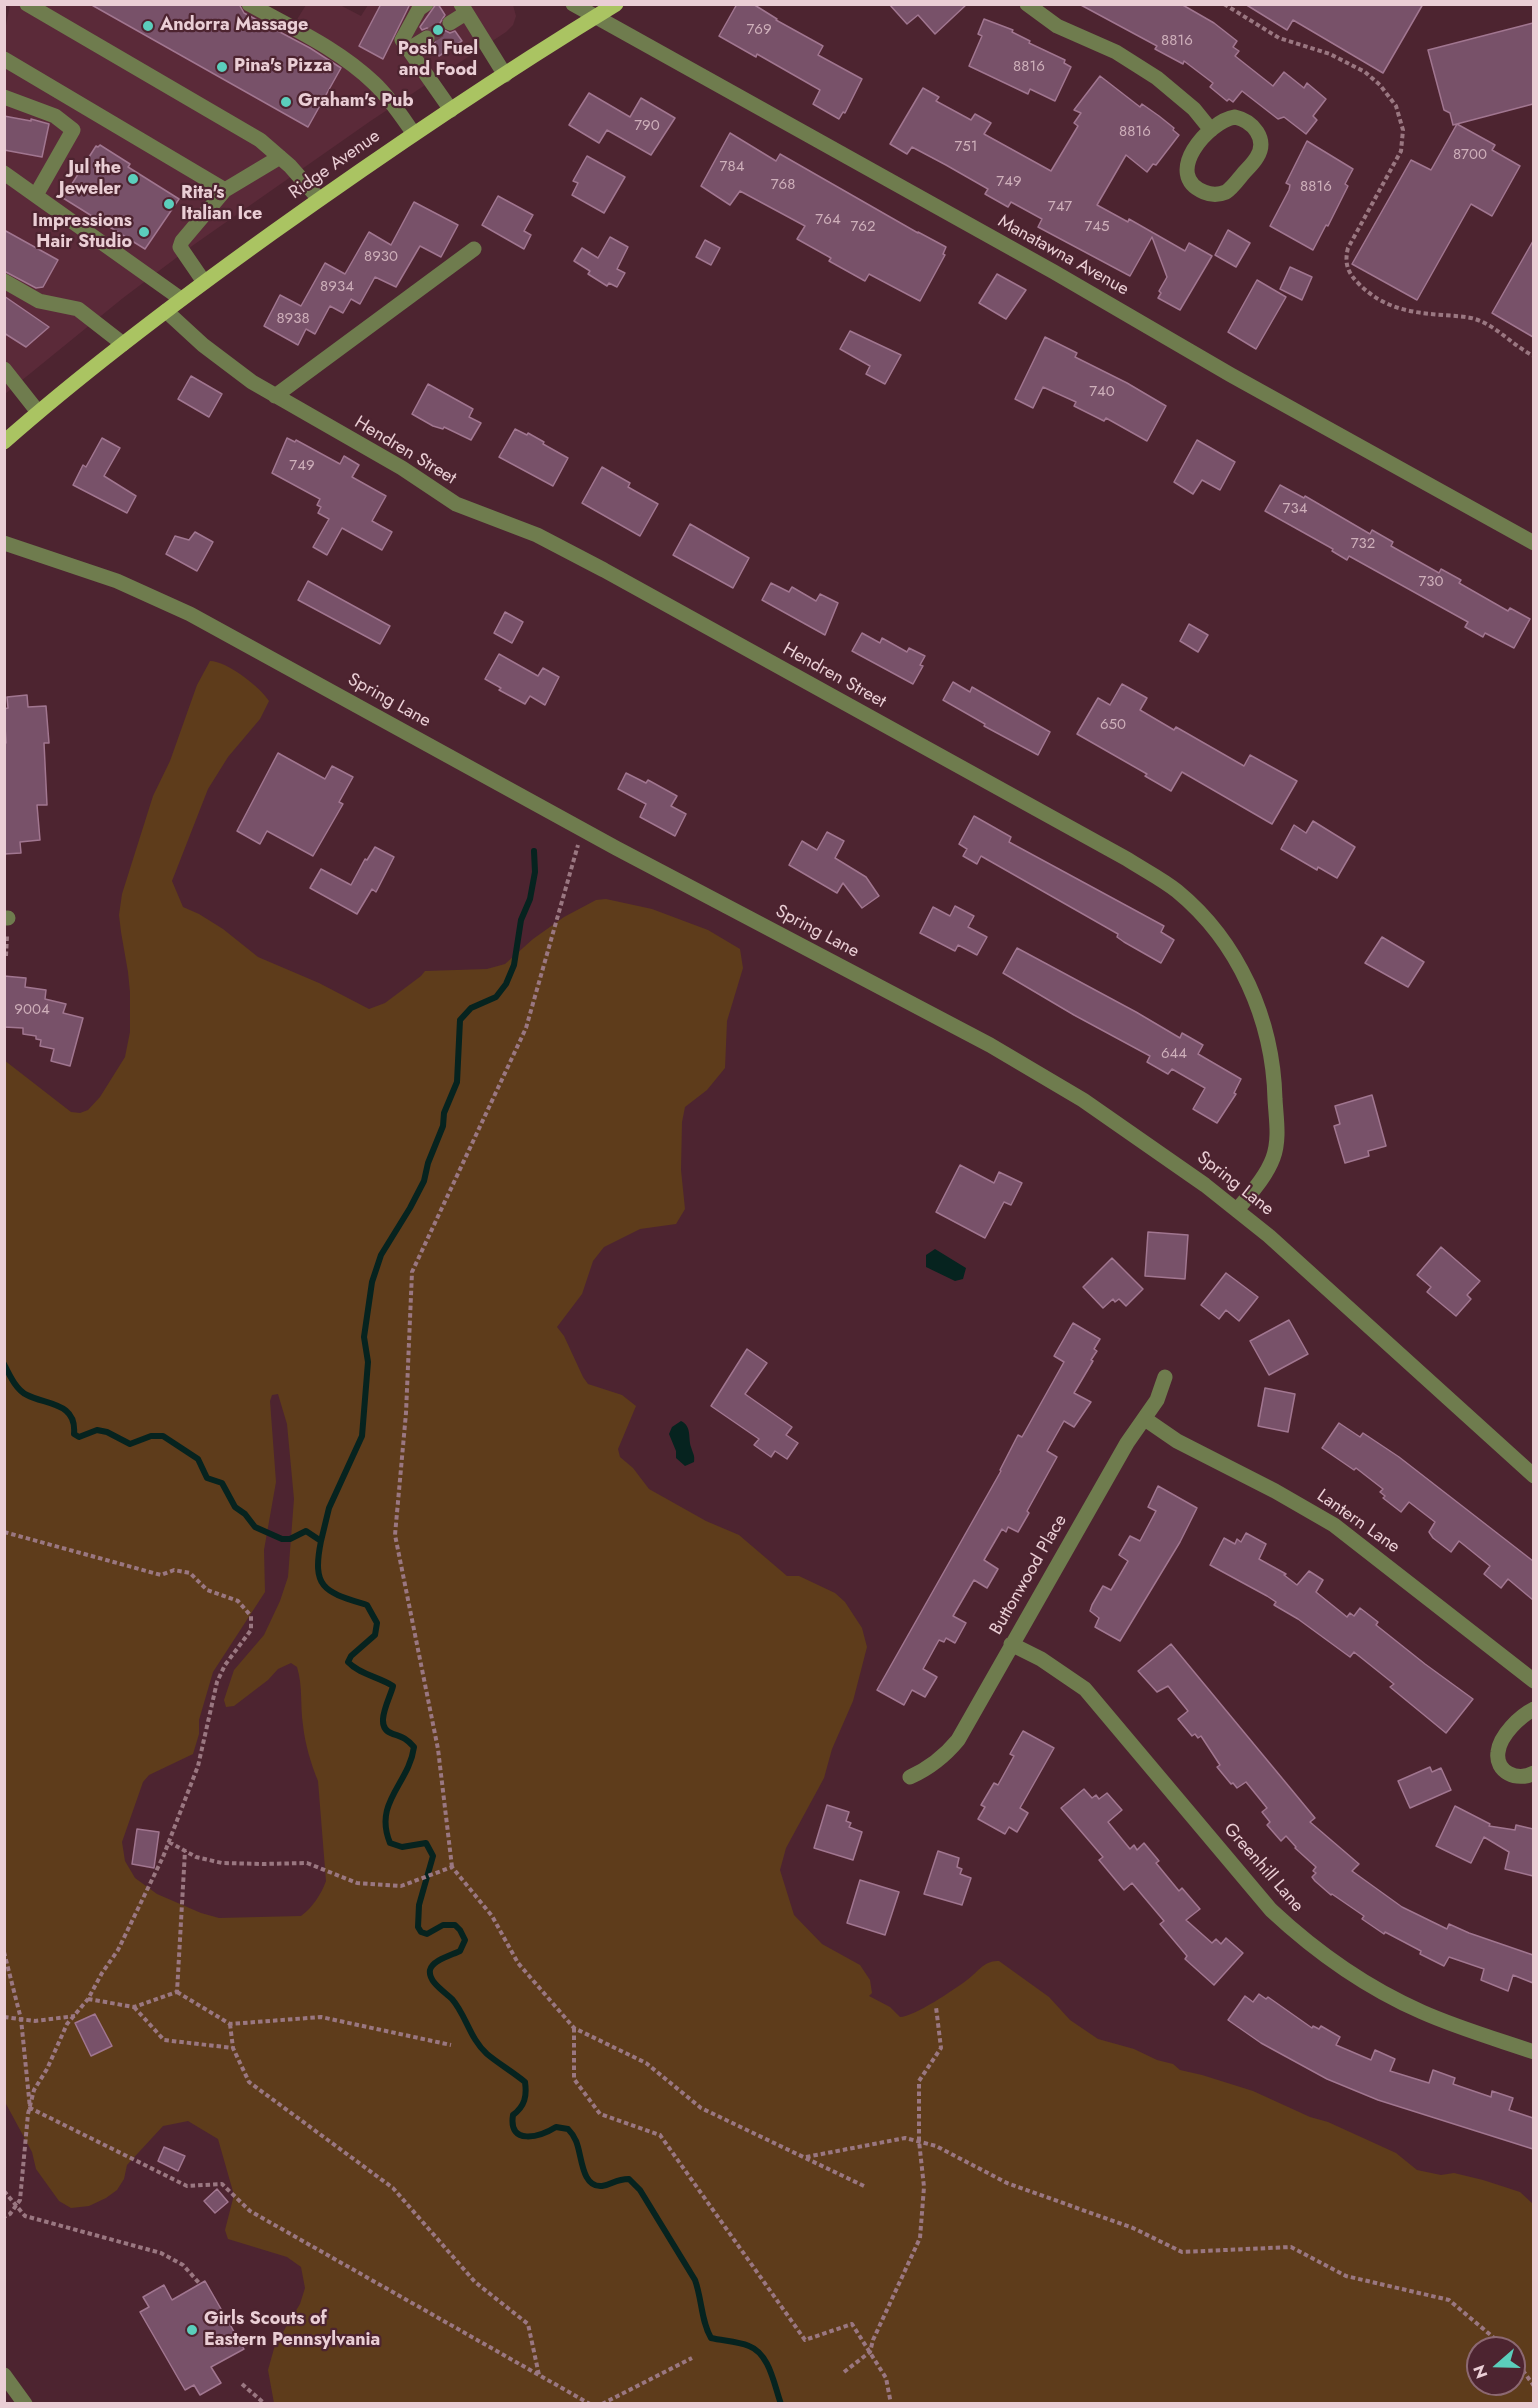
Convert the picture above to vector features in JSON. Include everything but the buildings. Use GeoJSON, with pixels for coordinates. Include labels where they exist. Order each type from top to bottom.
{"type":"FeatureCollection","features":[{"type":"Feature","properties":{"kind":"main road","name":"Ridge Avenue"},"geometry":{"type":"LineString","coordinates":[[4,442],[123,344],[319,199],[414,134],[616,4]]}},
{"type":"Feature","properties":{"kind":"street"},"geometry":{"type":"LineString","coordinates":[[27,4],[260,141],[280,156],[319,199]]}},
{"type":"Feature","properties":{"kind":"street"},"geometry":{"type":"LineString","coordinates":[[249,4],[342,56],[359,69],[376,84],[414,134]]}},
{"type":"Feature","properties":{"kind":"street"},"geometry":{"type":"LineString","coordinates":[[426,4],[418,9],[402,40],[451,110]]}},
{"type":"Feature","properties":{"kind":"street","name":"Manatawna Avenue"},"geometry":{"type":"LineString","coordinates":[[573,4],[594,18],[1053,272],[1231,375],[1533,543]]}},
{"type":"Feature","properties":{"kind":"street"},"geometry":{"type":"LineString","coordinates":[[1027,4],[1057,26],[1116,52],[1157,78],[1194,109],[1211,130]]}},
{"type":"Feature","properties":{"kind":"street"},"geometry":{"type":"LineString","coordinates":[[450,23],[463,9],[505,75]]}},
{"type":"Feature","properties":{"kind":"street"},"geometry":{"type":"LineString","coordinates":[[409,49],[427,38]]}},
{"type":"Feature","properties":{"kind":"street"},"geometry":{"type":"LineString","coordinates":[[4,58],[225,190]]}},
{"type":"Feature","properties":{"kind":"street"},"geometry":{"type":"LineString","coordinates":[[4,97],[55,116],[73,130],[36,195]]}},
{"type":"Feature","properties":{"kind":"street"},"geometry":{"type":"LineString","coordinates":[[1226,118],[1243,119],[1256,129],[1261,143],[1257,158],[1232,187],[1219,194],[1201,192],[1189,179],[1187,171],[1190,155],[1211,130],[1226,118]]}},
{"type":"Feature","properties":{"kind":"street"},"geometry":{"type":"LineString","coordinates":[[204,282],[180,247],[182,241],[225,190],[280,156]]}},
{"type":"Feature","properties":{"kind":"street"},"geometry":{"type":"LineString","coordinates":[[4,173],[181,300]]}},
{"type":"Feature","properties":{"kind":"street"},"geometry":{"type":"LineString","coordinates":[[275,396],[474,249]]}},
{"type":"Feature","properties":{"kind":"street"},"geometry":{"type":"LineString","coordinates":[[4,281],[39,301],[78,309],[123,344]]}},
{"type":"Feature","properties":{"kind":"street","name":"Hendren Street"},"geometry":{"type":"LineString","coordinates":[[166,311],[231,368],[275,396],[402,468],[456,504],[537,535],[604,570],[1117,854],[1176,891],[1211,925],[1240,967],[1263,1018],[1273,1064],[1277,1145],[1268,1170],[1237,1210]]}},
{"type":"Feature","properties":{"kind":"street"},"geometry":{"type":"LineString","coordinates":[[4,369],[38,412]]}},
{"type":"Feature","properties":{"kind":"street","name":"Spring Lane"},"geometry":{"type":"LineString","coordinates":[[4,543],[117,581],[190,614],[582,830],[1043,1074],[1121,1125],[1237,1210],[1307,1269],[1533,1476]]}},
{"type":"Feature","properties":{"kind":"street","name":"Buttonwood Place"},"geometry":{"type":"LineString","coordinates":[[910,1778],[929,1769],[946,1755],[958,1740],[1127,1443],[1157,1400],[1165,1377]]}},
{"type":"Feature","properties":{"kind":"street","name":"Lantern Lane"},"geometry":{"type":"LineString","coordinates":[[1145,1419],[1177,1441],[1275,1491],[1334,1525],[1533,1681]]}},
{"type":"Feature","properties":{"kind":"street","name":"Greenhill Lane"},"geometry":{"type":"LineString","coordinates":[[1011,1644],[1041,1659],[1085,1689],[1271,1910],[1299,1936],[1359,1979],[1391,1997],[1462,2028],[1533,2052]]}},
{"type":"Feature","properties":{"kind":"street"},"geometry":{"type":"LineString","coordinates":[[1533,1709],[1518,1719],[1500,1743],[1498,1759],[1501,1766],[1512,1776],[1526,1777],[1533,1773]]}},
{"type":"Feature","properties":{"kind":"street"},"geometry":{"type":"LineString","coordinates":[[4,2375],[26,2403]]}},
{"type":"Feature","properties":{"kind":"path"},"geometry":{"type":"LineString","coordinates":[[1224,4],[1279,38],[1330,54],[1365,72],[1380,85],[1396,106],[1403,130],[1401,151],[1348,248],[1346,264],[1353,278],[1378,299],[1400,309],[1461,317],[1484,323],[1533,356]]}},
{"type":"Feature","properties":{"kind":"path"},"geometry":{"type":"LineString","coordinates":[[582,830],[526,1028],[412,1272],[406,1413],[395,1535],[438,1749],[452,1867],[492,1916],[518,1963],[574,2028],[646,2063],[701,2108],[866,2187]]}},
{"type":"Feature","properties":{"kind":"path"},"geometry":{"type":"LineString","coordinates":[[4,1532],[161,1575],[174,1570],[190,1573],[207,1590],[238,1601],[246,1607],[251,1616],[251,1630],[225,1665],[217,1682],[198,1766],[169,1842],[118,1950],[88,1999],[67,2024],[47,2069],[34,2090],[20,2200],[4,2217]]}},
{"type":"Feature","properties":{"kind":"path"},"geometry":{"type":"LineString","coordinates":[[169,1842],[196,1857],[222,1863],[307,1863],[357,1883],[368,1884],[401,1886],[452,1867]]}},
{"type":"Feature","properties":{"kind":"path"},"geometry":{"type":"LineString","coordinates":[[177,1992],[185,1851]]}},
{"type":"Feature","properties":{"kind":"path"},"geometry":{"type":"LineString","coordinates":[[4,1952],[21,2019],[30,2108]]}},
{"type":"Feature","properties":{"kind":"path"},"geometry":{"type":"LineString","coordinates":[[88,1999],[134,2007],[177,1992]]}},
{"type":"Feature","properties":{"kind":"path"},"geometry":{"type":"LineString","coordinates":[[177,1992],[230,2024],[321,2016],[451,2045]]}},
{"type":"Feature","properties":{"kind":"path"},"geometry":{"type":"LineString","coordinates":[[134,2007],[164,2040],[233,2048]]}},
{"type":"Feature","properties":{"kind":"path"},"geometry":{"type":"LineString","coordinates":[[844,2372],[870,2352],[873,2340],[920,2238],[924,2187],[919,2141],[919,2081],[941,2048],[936,2007]]}},
{"type":"Feature","properties":{"kind":"path"},"geometry":{"type":"LineString","coordinates":[[4,2017],[36,2021],[76,2015]]}},
{"type":"Feature","properties":{"kind":"path"},"geometry":{"type":"LineString","coordinates":[[230,2024],[233,2048],[249,2082],[393,2188],[475,2282],[528,2324],[539,2375]]}},
{"type":"Feature","properties":{"kind":"path"},"geometry":{"type":"LineString","coordinates":[[574,2028],[574,2079],[600,2114],[660,2135],[805,2340],[852,2324],[886,2378],[891,2403]]}},
{"type":"Feature","properties":{"kind":"path"},"geometry":{"type":"LineString","coordinates":[[30,2108],[187,2186],[222,2184],[250,2211],[590,2403]]}},
{"type":"Feature","properties":{"kind":"path"},"geometry":{"type":"LineString","coordinates":[[806,2157],[904,2138],[919,2141],[936,2146],[1007,2183],[1133,2228],[1182,2252],[1291,2247],[1346,2276],[1449,2300],[1492,2336]]}},
{"type":"Feature","properties":{"kind":"path"},"geometry":{"type":"LineString","coordinates":[[4,2191],[25,2216],[160,2253],[183,2265],[200,2284]]}},
{"type":"Feature","properties":{"kind":"path"},"geometry":{"type":"LineString","coordinates":[[602,2403],[692,2358]]}},
{"type":"Feature","properties":{"kind":"path"},"geometry":{"type":"LineString","coordinates":[[242,2384],[265,2403]]}},
{"type":"Feature","properties":{"kind":"shaded area"},"geometry":{"type":"Polygon","coordinates":[[[10,5],[261,5],[296,21],[306,5],[340,5],[361,16],[368,5],[513,5],[516,16],[513,25],[506,32],[372,120],[192,246],[123,298],[5,394],[4,35],[10,5]]]}},
{"type":"Feature","properties":{"kind":"shaded area"},"geometry":{"type":"Polygon","coordinates":[[[210,661],[225,665],[242,676],[269,701],[260,719],[228,757],[208,789],[172,881],[183,907],[223,929],[258,957],[319,983],[369,1009],[385,1003],[425,971],[487,969],[505,964],[533,939],[564,917],[596,900],[606,899],[652,909],[708,930],[740,949],[743,968],[727,1021],[725,1068],[707,1090],[685,1107],[682,1122],[681,1170],[685,1209],[676,1224],[640,1229],[604,1247],[593,1261],[582,1294],[557,1327],[564,1336],[588,1384],[622,1395],[636,1406],[618,1449],[620,1457],[633,1468],[649,1489],[706,1521],[739,1535],[787,1576],[799,1576],[835,1593],[845,1602],[862,1628],[867,1647],[853,1701],[832,1749],[824,1778],[786,1848],[780,1870],[794,1915],[822,1944],[860,1965],[870,1980],[872,1993],[869,1996],[890,2007],[900,2017],[924,2008],[985,1965],[999,1961],[1049,1997],[1070,2020],[1098,2039],[1134,2049],[1157,2060],[1173,2064],[1180,2070],[1253,2091],[1396,2153],[1417,2170],[1441,2175],[1454,2173],[1520,2192],[1533,2204],[1533,2403],[274,2403],[268,2370],[275,2345],[300,2304],[305,2288],[301,2267],[287,2257],[228,2239],[225,2230],[234,2195],[218,2139],[188,2121],[163,2126],[127,2165],[124,2179],[117,2190],[106,2198],[89,2206],[71,2208],[59,2201],[36,2169],[32,2152],[5,2102],[4,1060],[71,1112],[80,1113],[88,1110],[100,1097],[125,1057],[130,1032],[130,992],[119,915],[122,894],[153,796],[170,761],[197,685],[210,661]],[[278,1394],[272,1395],[270,1401],[276,1482],[264,1550],[265,1592],[213,1672],[199,1720],[199,1734],[193,1754],[149,1775],[143,1782],[122,1842],[125,1861],[135,1878],[157,1894],[201,1913],[219,1918],[301,1916],[316,1901],[326,1881],[318,1781],[305,1739],[297,1667],[291,1663],[278,1669],[268,1680],[234,1706],[226,1707],[224,1700],[234,1670],[264,1635],[288,1577],[294,1499],[287,1424],[278,1394]]]}},
{"type":"Feature","properties":{"kind":"shaded area"},"geometry":{"type":"Polygon","coordinates":[[[935,1249],[966,1268],[963,1279],[955,1281],[926,1267],[926,1255],[935,1249]]]}},
{"type":"Feature","properties":{"kind":"shaded area"},"geometry":{"type":"Polygon","coordinates":[[[681,1421],[687,1426],[694,1458],[694,1462],[685,1466],[676,1458],[676,1451],[669,1434],[672,1427],[681,1421]]]}},
{"type":"Feature","properties":{"kind":"waterway"},"geometry":{"type":"LineString","coordinates":[[321,1541],[329,1508],[362,1436],[368,1362],[364,1337],[372,1282],[381,1255],[424,1181],[428,1163],[443,1126],[444,1113],[457,1082],[460,1020],[471,1008],[496,997],[506,984],[514,965],[521,920],[530,899],[535,872],[534,851]]}},
{"type":"Feature","properties":{"kind":"waterway"},"geometry":{"type":"LineString","coordinates":[[4,1364],[23,1393],[65,1410],[71,1416],[74,1434],[79,1437],[97,1430],[107,1432],[130,1444],[151,1436],[163,1436],[198,1459],[207,1478],[222,1483],[235,1507],[245,1514],[255,1527],[282,1539],[290,1539],[306,1531],[321,1541],[318,1557],[320,1579],[332,1592],[367,1605],[377,1623],[375,1635],[351,1656],[348,1662],[358,1670],[393,1686],[384,1713],[384,1726],[387,1731],[405,1739],[414,1747],[406,1772],[389,1804],[386,1829],[390,1843],[402,1847],[426,1843],[433,1856],[419,1905],[418,1927],[421,1932],[427,1934],[443,1925],[455,1925],[465,1940],[460,1951],[434,1963],[430,1970],[432,1979],[457,2005],[481,2048],[525,2082],[524,2100],[513,2115],[515,2131],[520,2135],[534,2136],[556,2127],[568,2129],[576,2141],[583,2169],[590,2182],[602,2186],[629,2179],[640,2190],[695,2280],[705,2324],[711,2338],[740,2343],[756,2350],[767,2363],[781,2404]]}},
{"type":"Feature","properties":{"kind":"tunnel"},"geometry":{"type":"LineString","coordinates":[[427,38],[450,23]]}},
{"type":"Feature","properties":{"kind":"place","name":"Andorra Massage"},"geometry":{"type":"Point","coordinates":[148,26]}},
{"type":"Feature","properties":{"kind":"place","name":"Posh Fuel and Food"},"geometry":{"type":"Point","coordinates":[438,30]}},
{"type":"Feature","properties":{"kind":"place","name":"Pina's Pizza"},"geometry":{"type":"Point","coordinates":[222,67]}},
{"type":"Feature","properties":{"kind":"place","name":"Graham's Pub"},"geometry":{"type":"Point","coordinates":[286,102]}},
{"type":"Feature","properties":{"kind":"place","name":"Jul the Jeweler"},"geometry":{"type":"Point","coordinates":[133,179]}},
{"type":"Feature","properties":{"kind":"place","name":"Rita's Italian Ice"},"geometry":{"type":"Point","coordinates":[169,204]}},
{"type":"Feature","properties":{"kind":"place","name":"Impressions Hair Studio"},"geometry":{"type":"Point","coordinates":[144,232]}},
{"type":"Feature","properties":{"kind":"place","name":"Girls Scouts of Eastern Pennsylvania"},"geometry":{"type":"Point","coordinates":[192,2330]}}]}
